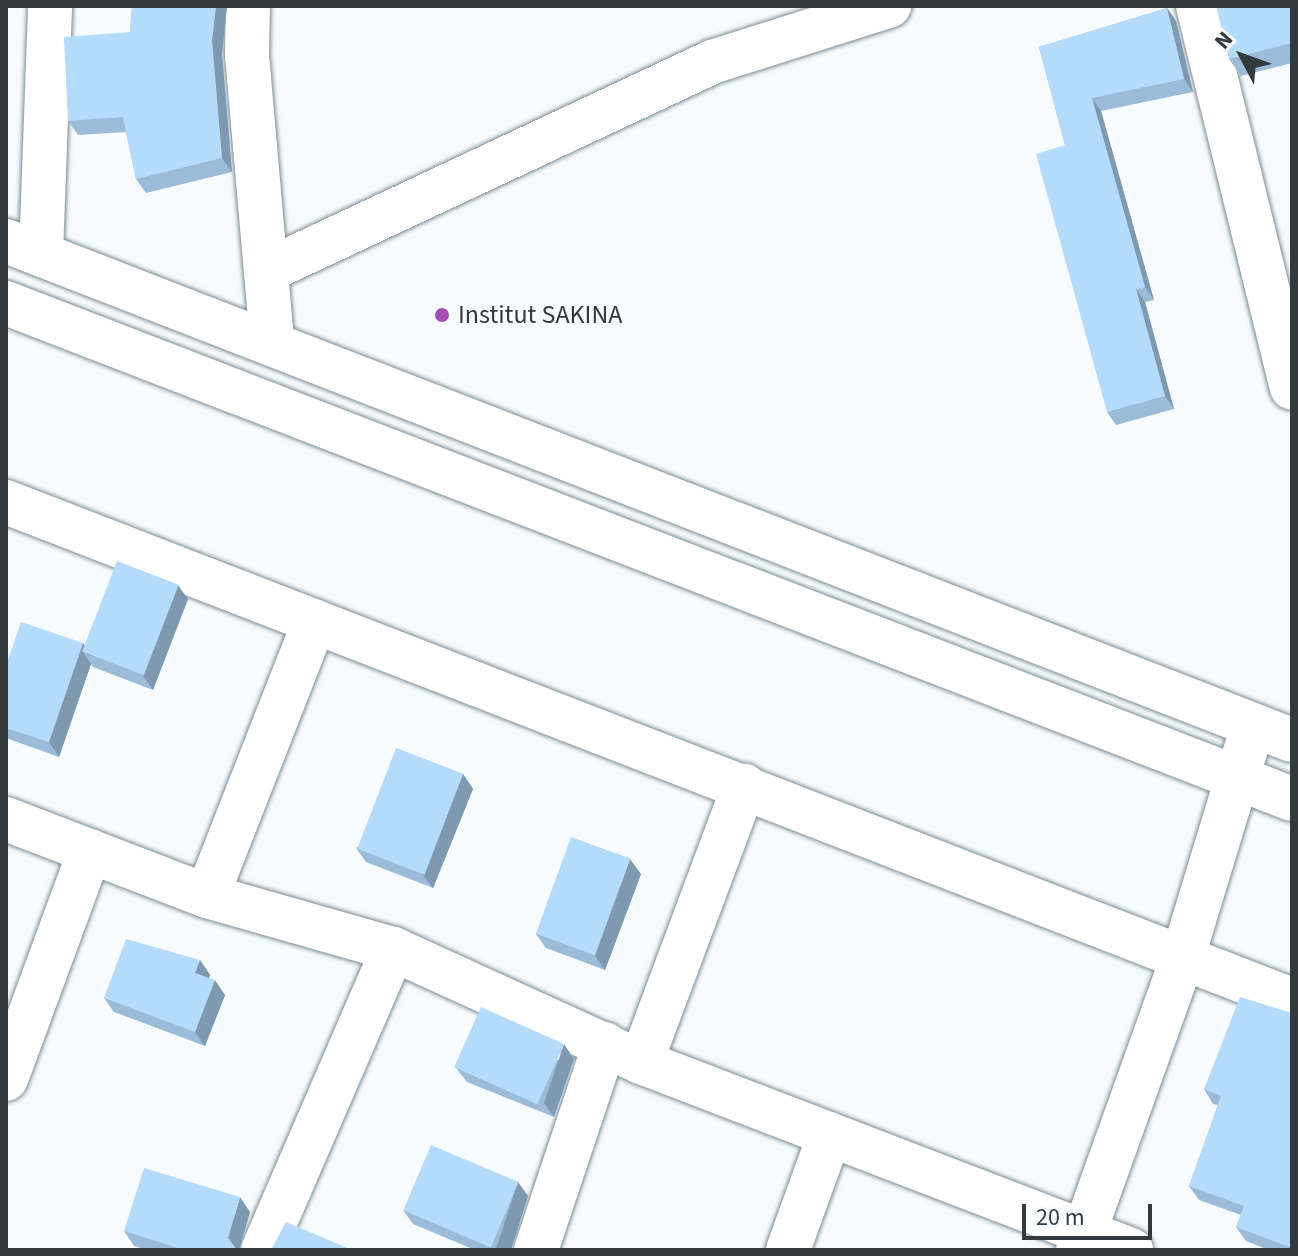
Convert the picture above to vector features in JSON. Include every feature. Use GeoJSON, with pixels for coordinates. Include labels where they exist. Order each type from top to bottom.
{"type":"FeatureCollection","features":[{"type":"Feature","properties":{"kind":"street"},"geometry":{"type":"LineString","coordinates":[[50,6],[23,248],[272,341],[1273,733],[1235,778],[1183,956],[1081,1241]]}},
{"type":"Feature","properties":{"kind":"street"},"geometry":{"type":"LineString","coordinates":[[248,6],[247,55],[272,341]]}},
{"type":"Feature","properties":{"kind":"street"},"geometry":{"type":"LineString","coordinates":[[266,271],[712,62],[814,18],[889,6]]}},
{"type":"Feature","properties":{"kind":"street"},"geometry":{"type":"LineString","coordinates":[[1198,6],[1292,388]]}},
{"type":"Feature","properties":{"kind":"street"},"geometry":{"type":"LineString","coordinates":[[6,303],[1292,799]]}},
{"type":"Feature","properties":{"kind":"street"},"geometry":{"type":"LineString","coordinates":[[6,502],[1292,1000]]}},
{"type":"Feature","properties":{"kind":"street"},"geometry":{"type":"LineString","coordinates":[[207,896],[315,621]]}},
{"type":"Feature","properties":{"kind":"street"},"geometry":{"type":"LineString","coordinates":[[536,1250],[744,786]]}},
{"type":"Feature","properties":{"kind":"street"},"geometry":{"type":"LineString","coordinates":[[6,819],[207,896],[393,949],[623,1053],[830,1134],[1081,1241],[1131,1250]]}},
{"type":"Feature","properties":{"kind":"street"},"geometry":{"type":"LineString","coordinates":[[6,1079],[90,851]]}},
{"type":"Feature","properties":{"kind":"street"},"geometry":{"type":"LineString","coordinates":[[263,1250],[393,949]]}},
{"type":"Feature","properties":{"kind":"street"},"geometry":{"type":"LineString","coordinates":[[788,1250],[830,1134]]}},
{"type":"Feature","properties":{"kind":"building"},"geometry":{"type":"Polygon","coordinates":[[[132,6],[216,6],[212,41],[222,158],[136,179],[123,117],[68,121],[64,37],[130,32],[132,6]]]}},
{"type":"Feature","properties":{"kind":"building"},"geometry":{"type":"Polygon","coordinates":[[[1216,6],[1292,6],[1292,43],[1229,59],[1216,6]]]}},
{"type":"Feature","properties":{"kind":"building"},"geometry":{"type":"Polygon","coordinates":[[[1167,8],[1184,79],[1092,98],[1145,287],[1136,289],[1165,396],[1107,412],[1036,154],[1065,145],[1039,47],[1167,8]]]}},
{"type":"Feature","properties":{"kind":"building"},"geometry":{"type":"Polygon","coordinates":[[[117,561],[179,585],[144,675],[82,652],[117,561]]]}},
{"type":"Feature","properties":{"kind":"building"},"geometry":{"type":"Polygon","coordinates":[[[21,622],[83,643],[49,742],[6,728],[6,665],[21,622]]]}},
{"type":"Feature","properties":{"kind":"building"},"geometry":{"type":"Polygon","coordinates":[[[396,748],[463,774],[425,875],[357,849],[396,748]]]}},
{"type":"Feature","properties":{"kind":"building"},"geometry":{"type":"Polygon","coordinates":[[[571,837],[630,859],[595,955],[536,934],[571,837]]]}},
{"type":"Feature","properties":{"kind":"building"},"geometry":{"type":"Polygon","coordinates":[[[126,939],[200,960],[195,973],[215,980],[195,1032],[104,998],[126,939]]]}},
{"type":"Feature","properties":{"kind":"building"},"geometry":{"type":"Polygon","coordinates":[[[1240,997],[1292,1013],[1292,1248],[1236,1227],[1244,1206],[1189,1186],[1221,1096],[1204,1089],[1240,997]]]}},
{"type":"Feature","properties":{"kind":"building"},"geometry":{"type":"Polygon","coordinates":[[[481,1007],[564,1044],[537,1104],[454,1067],[481,1007]]]}},
{"type":"Feature","properties":{"kind":"building"},"geometry":{"type":"Polygon","coordinates":[[[431,1145],[518,1182],[491,1247],[403,1210],[431,1145]]]}},
{"type":"Feature","properties":{"kind":"building"},"geometry":{"type":"Polygon","coordinates":[[[144,1168],[240,1197],[228,1238],[237,1250],[184,1250],[124,1231],[144,1168]]]}},
{"type":"Feature","properties":{"kind":"building"},"geometry":{"type":"Polygon","coordinates":[[[286,1222],[352,1250],[271,1250],[286,1222]]]}},
{"type":"Feature","properties":{"kind":"place","name":"Institut SAKINA"},"geometry":{"type":"Point","coordinates":[442,315]}}]}
